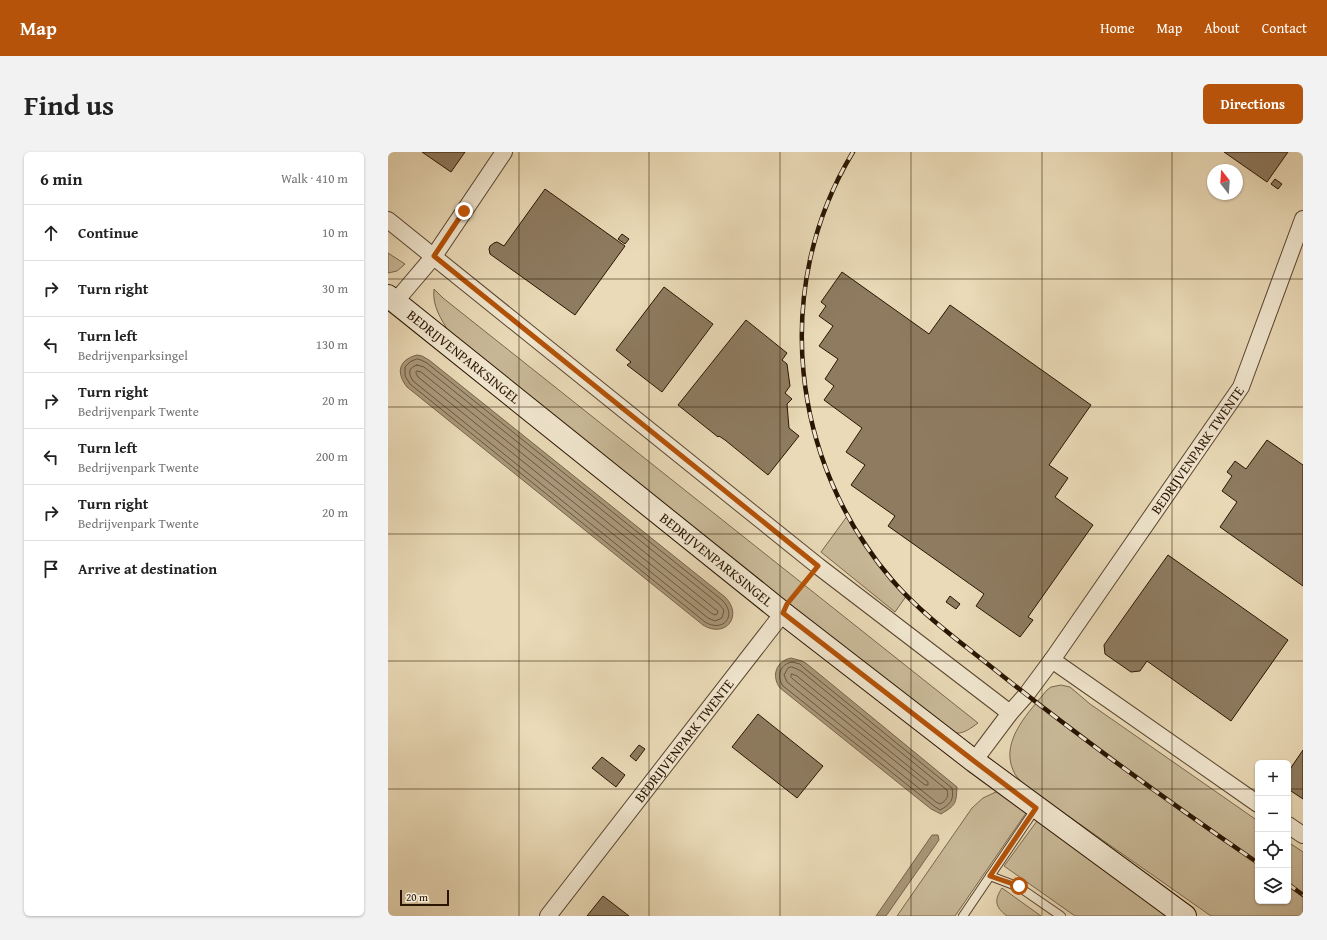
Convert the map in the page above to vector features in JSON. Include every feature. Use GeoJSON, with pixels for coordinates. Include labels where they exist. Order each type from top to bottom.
{"type":"FeatureCollection","features":[{"type":"Feature","properties":{"kind":"street"},"geometry":{"type":"LineString","coordinates":[[392,302],[434,256],[504,152]]}},
{"type":"Feature","properties":{"kind":"street","name":"BEDRIJVENPARK TWENTE"},"geometry":{"type":"LineString","coordinates":[[974,761],[1010,712],[1052,660],[1241,387],[1303,219]]}},
{"type":"Feature","properties":{"kind":"street"},"geometry":{"type":"LineString","coordinates":[[388,220],[818,566],[1010,712]]}},
{"type":"Feature","properties":{"kind":"street","name":"BEDRIJVENPARKSINGEL"},"geometry":{"type":"LineString","coordinates":[[392,302],[783,613],[974,761],[1185,916]]}},
{"type":"Feature","properties":{"kind":"street","name":"BEDRIJVENPARK TWENTE"},"geometry":{"type":"LineString","coordinates":[[548,916],[783,613]]}},
{"type":"Feature","properties":{"kind":"street"},"geometry":{"type":"LineString","coordinates":[[1052,660],[1255,802]]}},
{"type":"Feature","properties":{"kind":"street"},"geometry":{"type":"LineString","coordinates":[[1291,827],[1303,835]]}},
{"type":"Feature","properties":{"kind":"lane"},"geometry":{"type":"LineString","coordinates":[[963,916],[1036,808]]}},
{"type":"Feature","properties":{"kind":"lane"},"geometry":{"type":"LineString","coordinates":[[990,876],[1019,886],[1061,916]]}},
{"type":"Feature","properties":{"kind":"path"},"geometry":{"type":"LineString","coordinates":[[783,613],[787,604],[818,566]]}},
{"type":"Feature","properties":{"kind":"shaded area"},"geometry":{"type":"Polygon","coordinates":[[[388,253],[405,264],[397,271],[388,273],[388,253]]]}},
{"type":"Feature","properties":{"kind":"shaded area"},"geometry":{"type":"Polygon","coordinates":[[[434,289],[443,298],[978,723],[961,733],[948,731],[942,728],[449,332],[436,307],[434,301],[434,289]]]}},
{"type":"Feature","properties":{"kind":"shaded area"},"geometry":{"type":"Polygon","coordinates":[[[848,515],[879,561],[907,595],[895,612],[821,552],[848,515]]]}},
{"type":"Feature","properties":{"kind":"shaded area"},"geometry":{"type":"Polygon","coordinates":[[[1061,685],[1070,687],[1090,704],[1255,819],[1255,904],[1291,904],[1291,844],[1303,852],[1303,916],[1211,916],[1024,785],[1014,772],[1010,759],[1010,748],[1025,717],[1051,687],[1061,685]]]}},
{"type":"Feature","properties":{"kind":"shaded area"},"geometry":{"type":"Polygon","coordinates":[[[998,791],[1026,813],[955,916],[897,916],[972,808],[983,798],[998,791]]]}},
{"type":"Feature","properties":{"kind":"shaded area"},"geometry":{"type":"Polygon","coordinates":[[[1037,821],[1170,916],[1075,916],[1004,866],[1037,821]]]}},
{"type":"Feature","properties":{"kind":"shaded area"},"geometry":{"type":"Polygon","coordinates":[[[1002,888],[1041,916],[1007,916],[1000,910],[997,903],[998,896],[1002,888]]]}},
{"type":"Feature","properties":{"kind":"water"},"geometry":{"type":"Polygon","coordinates":[[[417,355],[429,360],[725,597],[733,611],[732,618],[729,623],[725,627],[718,629],[711,629],[703,625],[407,387],[401,377],[401,368],[406,360],[417,355]]]}},
{"type":"Feature","properties":{"kind":"water"},"geometry":{"type":"Polygon","coordinates":[[[791,658],[807,664],[957,787],[954,804],[941,814],[931,809],[780,688],[776,679],[776,670],[782,662],[791,658]]]}},
{"type":"Feature","properties":{"kind":"water"},"geometry":{"type":"Polygon","coordinates":[[[932,835],[938,835],[939,840],[886,916],[876,916],[932,835]]]}},
{"type":"Feature","properties":{"kind":"building"},"geometry":{"type":"Polygon","coordinates":[[[422,152],[465,152],[451,172],[422,152]]]}},
{"type":"Feature","properties":{"kind":"building"},"geometry":{"type":"Polygon","coordinates":[[[1224,152],[1288,152],[1267,182],[1224,152]]]}},
{"type":"Feature","properties":{"kind":"building"},"geometry":{"type":"Polygon","coordinates":[[[1275,179],[1282,184],[1278,189],[1271,184],[1275,179]]]}},
{"type":"Feature","properties":{"kind":"building"},"geometry":{"type":"Polygon","coordinates":[[[545,189],[625,246],[575,315],[490,254],[490,246],[494,243],[497,242],[504,246],[545,189]]]}},
{"type":"Feature","properties":{"kind":"building"},"geometry":{"type":"Polygon","coordinates":[[[622,234],[629,239],[625,244],[618,239],[622,234]]]}},
{"type":"Feature","properties":{"kind":"building"},"geometry":{"type":"Polygon","coordinates":[[[842,272],[929,334],[950,305],[1091,405],[1049,465],[1068,478],[1055,497],[1093,525],[1028,617],[1033,620],[1020,637],[976,606],[984,594],[888,526],[895,516],[851,485],[865,465],[846,452],[862,428],[824,400],[834,386],[825,379],[838,359],[819,346],[833,326],[819,316],[826,306],[821,302],[842,272]]]}},
{"type":"Feature","properties":{"kind":"building"},"geometry":{"type":"Polygon","coordinates":[[[664,287],[713,324],[662,392],[627,365],[631,362],[616,350],[664,287]]]}},
{"type":"Feature","properties":{"kind":"building"},"geometry":{"type":"Polygon","coordinates":[[[746,320],[787,353],[782,360],[787,364],[790,386],[785,393],[792,399],[787,404],[789,428],[799,436],[768,475],[725,440],[719,436],[718,437],[678,405],[746,320]]]}},
{"type":"Feature","properties":{"kind":"building"},"geometry":{"type":"Polygon","coordinates":[[[1267,440],[1303,465],[1303,586],[1220,527],[1237,502],[1222,491],[1232,476],[1227,472],[1235,461],[1246,469],[1267,440]]]}},
{"type":"Feature","properties":{"kind":"building"},"geometry":{"type":"Polygon","coordinates":[[[1168,555],[1288,640],[1231,721],[1147,661],[1140,671],[1131,672],[1105,654],[1104,645],[1168,555]]]}},
{"type":"Feature","properties":{"kind":"building"},"geometry":{"type":"Polygon","coordinates":[[[950,596],[960,604],[956,609],[946,602],[950,596]]]}},
{"type":"Feature","properties":{"kind":"building"},"geometry":{"type":"Polygon","coordinates":[[[758,714],[823,766],[797,798],[732,747],[758,714]]]}},
{"type":"Feature","properties":{"kind":"building"},"geometry":{"type":"Polygon","coordinates":[[[639,745],[645,749],[636,761],[630,756],[639,745]]]}},
{"type":"Feature","properties":{"kind":"building"},"geometry":{"type":"Polygon","coordinates":[[[1303,750],[1303,799],[1291,791],[1291,768],[1303,750]]]}},
{"type":"Feature","properties":{"kind":"building"},"geometry":{"type":"Polygon","coordinates":[[[602,757],[625,775],[616,787],[592,768],[602,757]]]}},
{"type":"Feature","properties":{"kind":"building"},"geometry":{"type":"Polygon","coordinates":[[[603,896],[629,916],[587,916],[603,896]]]}},
{"type":"Feature","properties":{"kind":"railway"},"geometry":{"type":"LineString","coordinates":[[853,152],[827,204],[810,259],[802,315],[804,372],[813,428],[831,482],[858,533],[904,594],[946,631],[1098,749],[1255,861]]}},
{"type":"Feature","properties":{"kind":"railway"},"geometry":{"type":"LineString","coordinates":[[1291,886],[1303,895]]}},
{"type":"Feature","properties":{"kind":"route"},"geometry":{"type":"LineString","coordinates":[[464,211],[434,256],[818,566],[787,604],[783,613],[1036,808],[990,876],[1019,886]]}}]}
